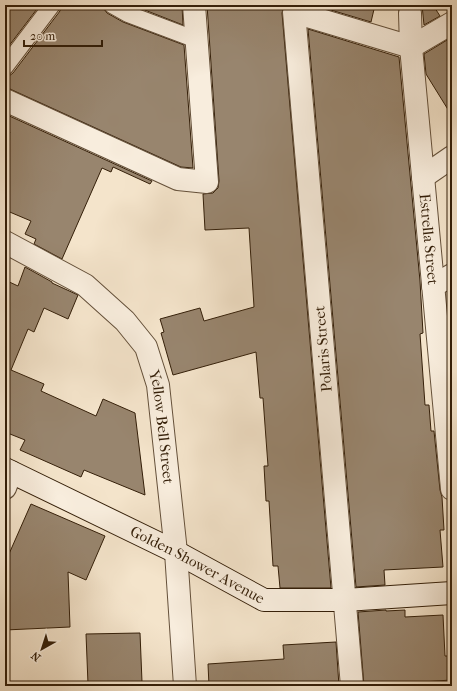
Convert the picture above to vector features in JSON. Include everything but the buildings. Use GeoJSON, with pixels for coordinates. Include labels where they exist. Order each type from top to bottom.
{"type":"FeatureCollection","features":[{"type":"Feature","properties":{"kind":"street"},"geometry":{"type":"LineString","coordinates":[[5,100],[168,176],[178,180],[207,182],[194,5]]}},
{"type":"Feature","properties":{"kind":"street","name":"Polaris Street"},"geometry":{"type":"LineString","coordinates":[[352,686],[294,12],[411,47]]}},
{"type":"Feature","properties":{"kind":"street","name":"Estrella Street"},"geometry":{"type":"LineString","coordinates":[[410,13],[411,47],[452,489]]}},
{"type":"Feature","properties":{"kind":"street"},"geometry":{"type":"LineString","coordinates":[[411,47],[452,23]]}},
{"type":"Feature","properties":{"kind":"street"},"geometry":{"type":"LineString","coordinates":[[423,177],[452,157]]}},
{"type":"Feature","properties":{"kind":"street","name":"Yellow Bell Street"},"geometry":{"type":"LineString","coordinates":[[5,242],[85,285],[125,321],[146,347],[158,385],[176,552],[185,686]]}},
{"type":"Feature","properties":{"kind":"street"},"geometry":{"type":"LineString","coordinates":[[433,286],[452,276]]}},
{"type":"Feature","properties":{"kind":"street","name":"Golden Shower Avenue"},"geometry":{"type":"LineString","coordinates":[[7,476],[176,552],[264,600],[345,600],[452,594]]}},
{"type":"Feature","properties":{"kind":"lane"},"geometry":{"type":"LineString","coordinates":[[5,67],[52,5]]}},
{"type":"Feature","properties":{"kind":"lane"},"geometry":{"type":"LineString","coordinates":[[112,5],[128,14],[197,40]]}},
{"type":"Feature","properties":{"kind":"shaded area"},"geometry":{"type":"Polygon","coordinates":[[[452,280],[452,400],[438,289],[452,280]]]}}]}
